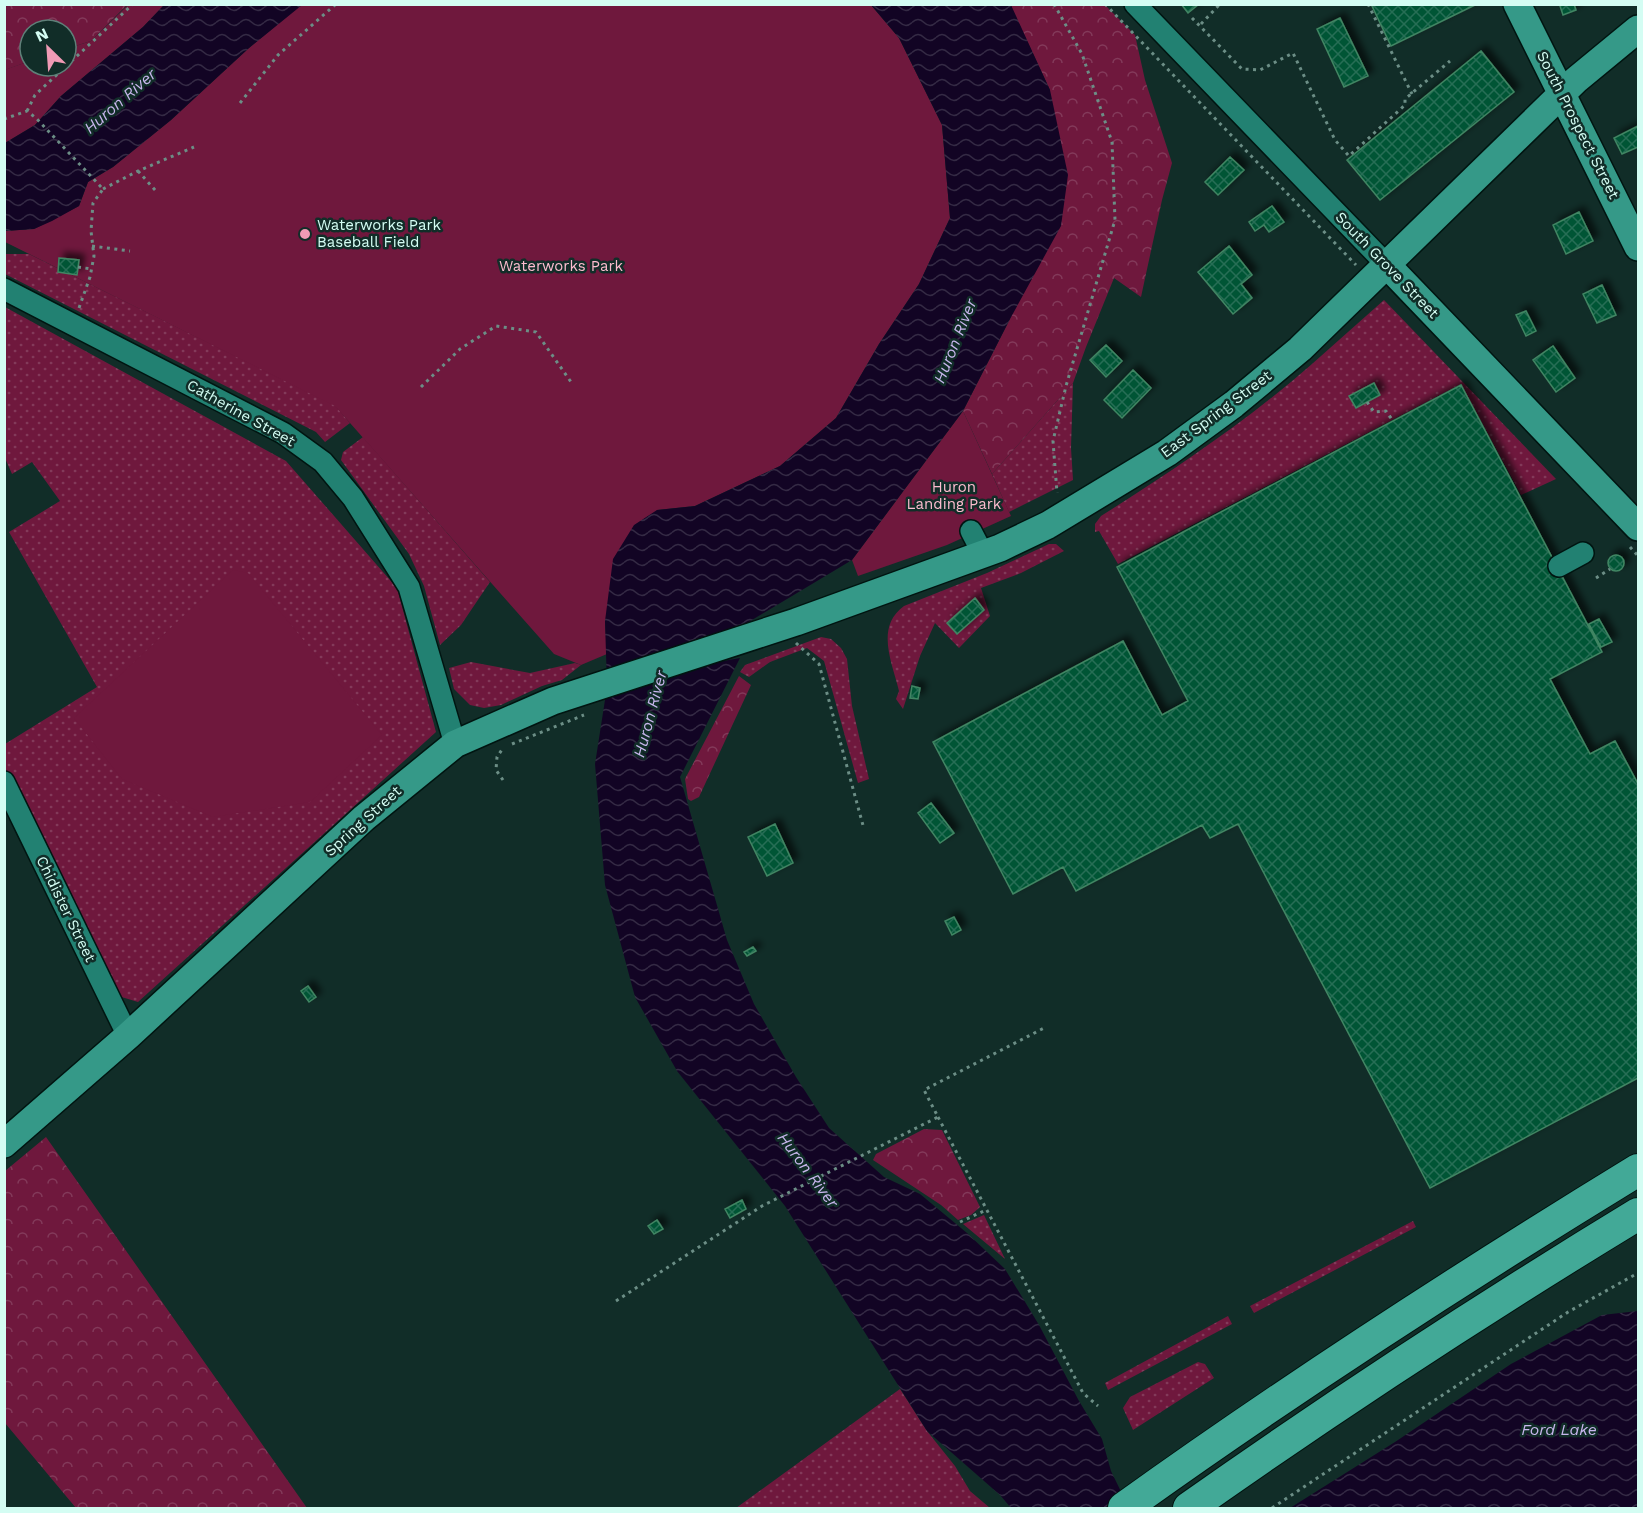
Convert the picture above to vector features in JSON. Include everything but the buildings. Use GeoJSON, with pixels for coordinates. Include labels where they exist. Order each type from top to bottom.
{"type":"FeatureCollection","features":[{"type":"Feature","properties":{"kind":"highway"},"geometry":{"type":"LineString","coordinates":[[1131,1503],[1379,1334],[1638,1170]]}},
{"type":"Feature","properties":{"kind":"highway"},"geometry":{"type":"LineString","coordinates":[[1189,1509],[1268,1452],[1513,1291],[1638,1214]]}},
{"type":"Feature","properties":{"kind":"main road","name":"South Prospect Street"},"geometry":{"type":"LineString","coordinates":[[1517,4],[1638,247]]}},
{"type":"Feature","properties":{"kind":"main road","name":"East Spring Street"},"geometry":{"type":"LineString","coordinates":[[796,632],[977,543],[1048,525],[1167,453],[1234,404],[1300,349],[1562,94],[1638,29]]}},
{"type":"Feature","properties":{"kind":"main road","name":"South Grove Street"},"geometry":{"type":"LineString","coordinates":[[1386,264],[1638,526]]}},
{"type":"Feature","properties":{"kind":"main road","name":"Spring Street"},"geometry":{"type":"LineString","coordinates":[[4,1144],[128,1036],[364,818],[454,744],[553,701],[796,632]]}},
{"type":"Feature","properties":{"kind":"street","name":"South Grove Street"},"geometry":{"type":"LineString","coordinates":[[1135,4],[1386,264]]}},
{"type":"Feature","properties":{"kind":"street","name":"Catherine Street"},"geometry":{"type":"LineString","coordinates":[[4,290],[283,433],[323,462],[352,498],[409,587],[454,744]]}},
{"type":"Feature","properties":{"kind":"street"},"geometry":{"type":"LineString","coordinates":[[1558,566],[1583,553]]}},
{"type":"Feature","properties":{"kind":"street","name":"Chidister Street"},"geometry":{"type":"LineString","coordinates":[[4,782],[128,1036]]}},
{"type":"Feature","properties":{"kind":"path"},"geometry":{"type":"LineString","coordinates":[[4,119],[27,111],[35,95],[133,4]]}},
{"type":"Feature","properties":{"kind":"path"},"geometry":{"type":"LineString","coordinates":[[240,103],[278,55],[336,4]]}},
{"type":"Feature","properties":{"kind":"path"},"geometry":{"type":"LineString","coordinates":[[1054,4],[1082,54],[1112,142],[1115,220],[1066,386],[1053,441],[1057,493]]}},
{"type":"Feature","properties":{"kind":"path"},"geometry":{"type":"LineString","coordinates":[[1201,25],[1221,4]]}},
{"type":"Feature","properties":{"kind":"path"},"geometry":{"type":"LineString","coordinates":[[1368,4],[1412,94]]}},
{"type":"Feature","properties":{"kind":"path"},"geometry":{"type":"LineString","coordinates":[[1192,18],[1242,69],[1260,70],[1293,53],[1335,140],[1349,156],[1405,105],[1406,99],[1450,60]]}},
{"type":"Feature","properties":{"kind":"path"},"geometry":{"type":"LineString","coordinates":[[27,111],[103,189]]}},
{"type":"Feature","properties":{"kind":"path"},"geometry":{"type":"LineString","coordinates":[[78,312],[94,256],[91,231],[93,203],[103,189],[194,147]]}},
{"type":"Feature","properties":{"kind":"path"},"geometry":{"type":"LineString","coordinates":[[138,171],[156,191]]}},
{"type":"Feature","properties":{"kind":"path"},"geometry":{"type":"LineString","coordinates":[[92,246],[130,251]]}},
{"type":"Feature","properties":{"kind":"path"},"geometry":{"type":"LineString","coordinates":[[78,267],[91,269]]}},
{"type":"Feature","properties":{"kind":"path"},"geometry":{"type":"LineString","coordinates":[[421,387],[460,349],[496,326],[536,332],[572,382]]}},
{"type":"Feature","properties":{"kind":"path"},"geometry":{"type":"LineString","coordinates":[[1367,402],[1374,412],[1386,411],[1393,421]]}},
{"type":"Feature","properties":{"kind":"path"},"geometry":{"type":"LineString","coordinates":[[1596,578],[1610,570]]}},
{"type":"Feature","properties":{"kind":"path"},"geometry":{"type":"LineString","coordinates":[[796,632],[819,664],[864,829]]}},
{"type":"Feature","properties":{"kind":"path"},"geometry":{"type":"LineString","coordinates":[[503,780],[495,770],[501,748],[587,714]]}},
{"type":"Feature","properties":{"kind":"path"},"geometry":{"type":"LineString","coordinates":[[1046,1027],[924,1090],[1083,1393],[1098,1406]]}},
{"type":"Feature","properties":{"kind":"path"},"geometry":{"type":"LineString","coordinates":[[616,1301],[762,1206],[938,1117]]}},
{"type":"Feature","properties":{"kind":"path"},"geometry":{"type":"LineString","coordinates":[[960,1222],[986,1209]]}},
{"type":"Feature","properties":{"kind":"path"},"geometry":{"type":"LineString","coordinates":[[1272,1509],[1568,1312],[1638,1273]]}},
{"type":"Feature","properties":{"kind":"green space","name":"Waterworks Park"},"geometry":{"type":"Polygon","coordinates":[[[302,4],[871,5],[899,38],[942,125],[950,218],[919,284],[879,344],[836,418],[780,466],[695,506],[657,510],[605,621],[607,654],[581,665],[554,654],[335,406],[5,242],[4,231],[34,229],[79,206],[88,182],[113,167],[171,120],[249,48],[302,4]]]}},
{"type":"Feature","properties":{"kind":"green space"},"geometry":{"type":"Polygon","coordinates":[[[4,5],[127,5],[91,41],[78,45],[78,18],[18,18],[18,65],[5,70],[4,5]]]}},
{"type":"Feature","properties":{"kind":"green space"},"geometry":{"type":"Polygon","coordinates":[[[128,5],[164,5],[143,27],[61,96],[35,125],[5,143],[4,70],[18,65],[18,78],[78,78],[78,45],[91,41],[128,5]]]}},
{"type":"Feature","properties":{"kind":"green space"},"geometry":{"type":"Polygon","coordinates":[[[1010,5],[1105,5],[1135,35],[1145,80],[1172,163],[1141,297],[1114,278],[1073,383],[992,474],[963,411],[1010,319],[1050,90],[1010,5]]]}},
{"type":"Feature","properties":{"kind":"green space"},"geometry":{"type":"Polygon","coordinates":[[[4,254],[29,254],[335,405],[350,423],[325,442],[316,432],[5,274],[4,254]]]}},
{"type":"Feature","properties":{"kind":"green space"},"geometry":{"type":"Polygon","coordinates":[[[1384,300],[1556,479],[1521,495],[1461,384],[1118,564],[1099,531],[1095,532],[1095,524],[1101,516],[1183,463],[1236,425],[1312,364],[1384,300]]]}},
{"type":"Feature","properties":{"kind":"green space"},"geometry":{"type":"Polygon","coordinates":[[[5,307],[286,461],[397,588],[436,732],[138,1002],[115,995],[5,768],[5,744],[97,687],[9,532],[60,501],[32,462],[12,474],[5,458],[5,307]]]}},
{"type":"Feature","properties":{"kind":"green space"},"geometry":{"type":"Polygon","coordinates":[[[1073,383],[1071,448],[1073,480],[1009,512],[992,474],[1073,383]]]}},
{"type":"Feature","properties":{"kind":"green space","name":"Huron Landing Park"},"geometry":{"type":"Polygon","coordinates":[[[963,411],[1011,516],[947,545],[858,576],[852,560],[963,411]]]}},
{"type":"Feature","properties":{"kind":"green space"},"geometry":{"type":"Polygon","coordinates":[[[363,437],[490,582],[461,625],[440,645],[424,586],[409,554],[341,460],[343,452],[363,437]]]}},
{"type":"Feature","properties":{"kind":"green space"},"geometry":{"type":"Polygon","coordinates":[[[1049,544],[1056,544],[1064,551],[1021,573],[981,588],[990,616],[959,648],[935,623],[920,656],[903,709],[896,699],[899,691],[888,646],[890,624],[895,614],[904,606],[987,573],[1049,544]]]}},
{"type":"Feature","properties":{"kind":"green space"},"geometry":{"type":"Polygon","coordinates":[[[233,570],[248,573],[382,735],[310,802],[213,817],[122,779],[74,718],[233,570]]]}},
{"type":"Feature","properties":{"kind":"green space"},"geometry":{"type":"Polygon","coordinates":[[[821,637],[831,639],[841,648],[847,659],[852,706],[869,779],[858,783],[824,661],[807,648],[770,662],[749,677],[740,672],[745,665],[821,637]]]}},
{"type":"Feature","properties":{"kind":"green space"},"geometry":{"type":"Polygon","coordinates":[[[471,662],[530,673],[575,663],[581,665],[562,680],[542,686],[501,705],[484,708],[470,705],[454,689],[449,668],[471,662]]]}},
{"type":"Feature","properties":{"kind":"green space"},"geometry":{"type":"Polygon","coordinates":[[[739,676],[751,685],[699,797],[691,801],[688,799],[685,779],[739,676]]]}},
{"type":"Feature","properties":{"kind":"green space"},"geometry":{"type":"Polygon","coordinates":[[[924,1129],[942,1130],[980,1207],[971,1215],[958,1220],[941,1205],[873,1160],[876,1154],[924,1129]]]}},
{"type":"Feature","properties":{"kind":"green space"},"geometry":{"type":"Polygon","coordinates":[[[46,1137],[307,1508],[76,1508],[5,1423],[5,1171],[46,1137]]]}},
{"type":"Feature","properties":{"kind":"green space"},"geometry":{"type":"Polygon","coordinates":[[[984,1215],[1005,1259],[963,1224],[984,1215]]]}},
{"type":"Feature","properties":{"kind":"green space"},"geometry":{"type":"Polygon","coordinates":[[[1413,1221],[1416,1227],[1254,1313],[1250,1306],[1413,1221]]]}},
{"type":"Feature","properties":{"kind":"green space"},"geometry":{"type":"Polygon","coordinates":[[[1228,1316],[1232,1324],[1108,1390],[1105,1383],[1228,1316]]]}},
{"type":"Feature","properties":{"kind":"green space"},"geometry":{"type":"Polygon","coordinates":[[[1198,1362],[1205,1364],[1214,1378],[1133,1430],[1123,1408],[1130,1397],[1198,1362]]]}},
{"type":"Feature","properties":{"kind":"green space"},"geometry":{"type":"Polygon","coordinates":[[[900,1389],[970,1491],[990,1508],[736,1508],[900,1389]]]}},
{"type":"Feature","properties":{"kind":"water","name":"Huron River"},"geometry":{"type":"Polygon","coordinates":[[[164,5],[302,5],[249,48],[171,120],[113,167],[88,182],[79,206],[34,229],[5,231],[5,143],[35,125],[61,96],[143,27],[164,5]]]}},
{"type":"Feature","properties":{"kind":"water","name":"Huron River"},"geometry":{"type":"Polygon","coordinates":[[[871,5],[1011,5],[1050,90],[1068,175],[1061,226],[963,411],[852,560],[667,671],[740,658],[680,777],[727,940],[754,1004],[796,1077],[829,1128],[884,1177],[920,1194],[967,1233],[1005,1269],[1102,1439],[1111,1471],[1129,1508],[1011,1508],[1000,1495],[927,1431],[785,1206],[677,1071],[635,997],[605,885],[595,764],[607,687],[605,621],[613,559],[634,525],[657,510],[695,506],[780,466],[836,418],[879,344],[919,284],[950,218],[942,125],[899,38],[871,5]]]}},
{"type":"Feature","properties":{"kind":"water","name":"Ford Lake"},"geometry":{"type":"Polygon","coordinates":[[[1638,1311],[1638,1508],[1290,1508],[1395,1442],[1511,1364],[1602,1315],[1638,1311]]]}},
{"type":"Feature","properties":{"kind":"place","name":"Waterworks Park Baseball Field"},"geometry":{"type":"Point","coordinates":[305,234]}}]}
